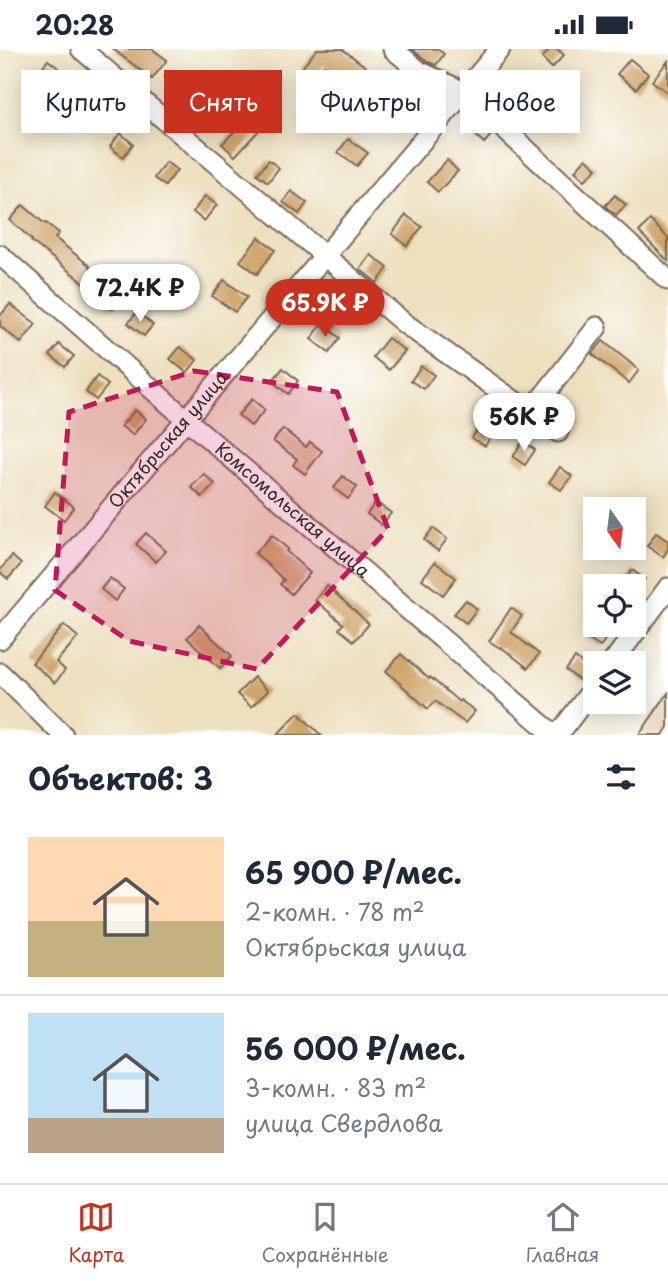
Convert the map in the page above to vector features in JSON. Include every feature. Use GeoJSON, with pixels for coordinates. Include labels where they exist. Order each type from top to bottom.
{"type":"FeatureCollection","features":[{"type":"Feature","properties":{"kind":"street"},"geometry":{"type":"LineString","coordinates":[[81,49],[404,323],[558,432]]}},
{"type":"Feature","properties":{"kind":"street"},"geometry":{"type":"LineString","coordinates":[[393,49],[419,71],[460,90]]}},
{"type":"Feature","properties":{"kind":"street","name":"Октябрьская улица"},"geometry":{"type":"LineString","coordinates":[[482,70],[500,49]]}},
{"type":"Feature","properties":{"kind":"street","name":"Октябрьская улица"},"geometry":{"type":"LineString","coordinates":[[0,639],[460,97]]}},
{"type":"Feature","properties":{"kind":"street"},"geometry":{"type":"LineString","coordinates":[[508,133],[668,280]]}},
{"type":"Feature","properties":{"kind":"street","name":"Комсомольская улица"},"geometry":{"type":"LineString","coordinates":[[0,255],[187,420],[556,735]]}},
{"type":"Feature","properties":{"kind":"street"},"geometry":{"type":"LineString","coordinates":[[530,413],[597,327]]}},
{"type":"Feature","properties":{"kind":"street"},"geometry":{"type":"LineString","coordinates":[[621,651],[668,588]]}},
{"type":"Feature","properties":{"kind":"street"},"geometry":{"type":"LineString","coordinates":[[0,673],[63,735]]}},
{"type":"Feature","properties":{"kind":"street"},"geometry":{"type":"LineString","coordinates":[[556,735],[583,701]]}},
{"type":"Feature","properties":{"kind":"highlighted area"},"geometry":{"type":"Polygon","coordinates":[[[194,371],[337,392],[388,529],[257,669],[129,641],[55,590],[69,412],[194,371]]]}},
{"type":"Feature","properties":{"kind":"building"},"geometry":{"type":"Polygon","coordinates":[[[113,49],[152,49],[167,60],[152,79],[150,70],[140,70],[113,49]]]}},
{"type":"Feature","properties":{"kind":"building"},"geometry":{"type":"Polygon","coordinates":[[[317,49],[342,49],[366,67],[364,70],[330,70],[324,65],[320,70],[301,69],[317,49]]]}},
{"type":"Feature","properties":{"kind":"building"},"geometry":{"type":"Polygon","coordinates":[[[412,49],[437,49],[444,54],[436,65],[412,49]]]}},
{"type":"Feature","properties":{"kind":"building"},"geometry":{"type":"Polygon","coordinates":[[[550,49],[557,49],[564,55],[552,68],[542,58],[550,49]]]}},
{"type":"Feature","properties":{"kind":"building"},"geometry":{"type":"Polygon","coordinates":[[[630,59],[648,74],[636,89],[617,74],[630,59]]]}},
{"type":"Feature","properties":{"kind":"building"},"geometry":{"type":"Polygon","coordinates":[[[48,60],[61,70],[40,70],[48,60]]]}},
{"type":"Feature","properties":{"kind":"building"},"geometry":{"type":"Polygon","coordinates":[[[668,61],[668,93],[652,81],[668,61]]]}},
{"type":"Feature","properties":{"kind":"building"},"geometry":{"type":"Polygon","coordinates":[[[120,133],[133,144],[123,157],[110,147],[120,133]]]}},
{"type":"Feature","properties":{"kind":"building"},"geometry":{"type":"Polygon","coordinates":[[[233,133],[257,133],[235,156],[222,144],[233,133]]]}},
{"type":"Feature","properties":{"kind":"building"},"geometry":{"type":"Polygon","coordinates":[[[473,133],[492,134],[484,143],[473,133]]]}},
{"type":"Feature","properties":{"kind":"building"},"geometry":{"type":"Polygon","coordinates":[[[348,139],[368,153],[357,166],[338,152],[348,139]]]}},
{"type":"Feature","properties":{"kind":"building"},"geometry":{"type":"Polygon","coordinates":[[[586,158],[597,168],[585,180],[575,171],[586,158]]]}},
{"type":"Feature","properties":{"kind":"building"},"geometry":{"type":"Polygon","coordinates":[[[269,160],[279,168],[268,182],[257,174],[269,160]]]}},
{"type":"Feature","properties":{"kind":"building"},"geometry":{"type":"Polygon","coordinates":[[[447,160],[458,171],[438,192],[427,182],[447,160]]]}},
{"type":"Feature","properties":{"kind":"building"},"geometry":{"type":"Polygon","coordinates":[[[166,162],[177,170],[165,186],[154,178],[166,162]]]}},
{"type":"Feature","properties":{"kind":"building"},"geometry":{"type":"Polygon","coordinates":[[[291,191],[307,203],[299,214],[283,202],[291,191]]]}},
{"type":"Feature","properties":{"kind":"building"},"geometry":{"type":"Polygon","coordinates":[[[615,195],[626,205],[616,215],[605,206],[615,195]]]}},
{"type":"Feature","properties":{"kind":"building"},"geometry":{"type":"Polygon","coordinates":[[[205,196],[217,205],[204,221],[193,212],[205,196]]]}},
{"type":"Feature","properties":{"kind":"building"},"geometry":{"type":"Polygon","coordinates":[[[23,205],[59,233],[55,238],[124,296],[113,309],[31,241],[10,220],[23,205]]]}},
{"type":"Feature","properties":{"kind":"building"},"geometry":{"type":"Polygon","coordinates":[[[406,215],[422,227],[407,246],[392,234],[406,215]]]}},
{"type":"Feature","properties":{"kind":"building"},"geometry":{"type":"Polygon","coordinates":[[[650,220],[668,238],[668,261],[639,232],[650,220]]]}},
{"type":"Feature","properties":{"kind":"building"},"geometry":{"type":"Polygon","coordinates":[[[259,237],[275,250],[257,274],[240,261],[259,237]]]}},
{"type":"Feature","properties":{"kind":"building"},"geometry":{"type":"Polygon","coordinates":[[[371,255],[388,268],[377,283],[360,269],[371,255]]]}},
{"type":"Feature","properties":{"kind":"building"},"geometry":{"type":"Polygon","coordinates":[[[224,280],[247,297],[235,312],[212,296],[224,280]]]}},
{"type":"Feature","properties":{"kind":"building"},"geometry":{"type":"Polygon","coordinates":[[[10,304],[36,324],[21,343],[0,326],[0,316],[10,304]]]}},
{"type":"Feature","properties":{"kind":"building"},"geometry":{"type":"Polygon","coordinates":[[[137,312],[153,325],[144,336],[128,323],[137,312]]]}},
{"type":"Feature","properties":{"kind":"building"},"geometry":{"type":"Polygon","coordinates":[[[322,324],[340,338],[329,353],[311,339],[322,324]]]}},
{"type":"Feature","properties":{"kind":"building"},"geometry":{"type":"Polygon","coordinates":[[[388,338],[405,351],[389,370],[373,357],[388,338]]]}},
{"type":"Feature","properties":{"kind":"building"},"geometry":{"type":"Polygon","coordinates":[[[603,341],[639,370],[629,383],[592,354],[603,341]]]}},
{"type":"Feature","properties":{"kind":"building"},"geometry":{"type":"Polygon","coordinates":[[[59,344],[74,356],[65,367],[50,355],[59,344]]]}},
{"type":"Feature","properties":{"kind":"building"},"geometry":{"type":"Polygon","coordinates":[[[180,347],[197,360],[187,373],[170,359],[180,347]]]}},
{"type":"Feature","properties":{"kind":"building"},"geometry":{"type":"Polygon","coordinates":[[[421,366],[434,375],[424,389],[411,381],[421,366]]]}},
{"type":"Feature","properties":{"kind":"building"},"geometry":{"type":"Polygon","coordinates":[[[283,368],[298,381],[288,394],[272,381],[283,368]]]}},
{"type":"Feature","properties":{"kind":"building"},"geometry":{"type":"Polygon","coordinates":[[[97,376],[108,385],[96,400],[86,392],[97,376]]]}},
{"type":"Feature","properties":{"kind":"building"},"geometry":{"type":"Polygon","coordinates":[[[252,399],[265,410],[251,426],[238,415],[252,399]]]}},
{"type":"Feature","properties":{"kind":"building"},"geometry":{"type":"Polygon","coordinates":[[[135,410],[146,419],[133,435],[121,426],[135,410]]]}},
{"type":"Feature","properties":{"kind":"building"},"geometry":{"type":"Polygon","coordinates":[[[485,417],[498,425],[485,446],[472,438],[485,417]]]}},
{"type":"Feature","properties":{"kind":"building"},"geometry":{"type":"Polygon","coordinates":[[[283,429],[306,447],[310,442],[322,451],[305,474],[293,465],[297,459],[273,441],[283,429]]]}},
{"type":"Feature","properties":{"kind":"building"},"geometry":{"type":"Polygon","coordinates":[[[523,441],[535,450],[525,465],[513,457],[523,441]]]}},
{"type":"Feature","properties":{"kind":"building"},"geometry":{"type":"Polygon","coordinates":[[[560,467],[572,476],[561,490],[549,482],[560,467]]]}},
{"type":"Feature","properties":{"kind":"building"},"geometry":{"type":"Polygon","coordinates":[[[204,474],[215,484],[202,497],[191,487],[204,474]]]}},
{"type":"Feature","properties":{"kind":"building"},"geometry":{"type":"Polygon","coordinates":[[[343,476],[357,487],[348,499],[334,488],[343,476]]]}},
{"type":"Feature","properties":{"kind":"building"},"geometry":{"type":"Polygon","coordinates":[[[55,492],[74,507],[64,520],[45,506],[55,492]]]}},
{"type":"Feature","properties":{"kind":"building"},"geometry":{"type":"Polygon","coordinates":[[[376,502],[391,513],[382,525],[367,514],[376,502]]]}},
{"type":"Feature","properties":{"kind":"building"},"geometry":{"type":"Polygon","coordinates":[[[433,528],[447,539],[438,551],[424,540],[433,528]]]}},
{"type":"Feature","properties":{"kind":"building"},"geometry":{"type":"Polygon","coordinates":[[[146,533],[166,551],[156,562],[136,544],[146,533]]]}},
{"type":"Feature","properties":{"kind":"building"},"geometry":{"type":"Polygon","coordinates":[[[656,533],[668,541],[668,549],[663,557],[647,546],[656,533]]]}},
{"type":"Feature","properties":{"kind":"building"},"geometry":{"type":"Polygon","coordinates":[[[272,535],[310,573],[291,594],[280,584],[284,580],[255,553],[272,535]]]}},
{"type":"Feature","properties":{"kind":"building"},"geometry":{"type":"Polygon","coordinates":[[[12,556],[21,564],[8,579],[0,570],[12,556]]]}},
{"type":"Feature","properties":{"kind":"building"},"geometry":{"type":"Polygon","coordinates":[[[435,562],[456,578],[443,595],[422,579],[435,562]]]}},
{"type":"Feature","properties":{"kind":"building"},"geometry":{"type":"Polygon","coordinates":[[[110,578],[124,589],[115,601],[101,589],[110,578]]]}},
{"type":"Feature","properties":{"kind":"building"},"geometry":{"type":"Polygon","coordinates":[[[327,586],[369,624],[354,641],[339,629],[343,624],[315,600],[327,586]]]}},
{"type":"Feature","properties":{"kind":"building"},"geometry":{"type":"Polygon","coordinates":[[[466,600],[477,609],[466,623],[454,614],[466,600]]]}},
{"type":"Feature","properties":{"kind":"building"},"geometry":{"type":"Polygon","coordinates":[[[511,608],[522,616],[511,632],[539,654],[528,668],[489,641],[511,608]]]}},
{"type":"Feature","properties":{"kind":"building"},"geometry":{"type":"Polygon","coordinates":[[[64,625],[78,637],[56,662],[65,670],[55,683],[32,663],[64,625]]]}},
{"type":"Feature","properties":{"kind":"building"},"geometry":{"type":"Polygon","coordinates":[[[199,625],[232,656],[220,668],[187,638],[199,625]]]}},
{"type":"Feature","properties":{"kind":"building"},"geometry":{"type":"Polygon","coordinates":[[[587,637],[607,637],[600,647],[587,637]]]}},
{"type":"Feature","properties":{"kind":"building"},"geometry":{"type":"Polygon","coordinates":[[[401,654],[429,679],[430,677],[459,702],[460,700],[475,711],[465,723],[435,701],[428,709],[386,671],[401,654]]]}},
{"type":"Feature","properties":{"kind":"building"},"geometry":{"type":"Polygon","coordinates":[[[575,658],[583,664],[583,677],[580,681],[566,670],[575,658]]]}},
{"type":"Feature","properties":{"kind":"building"},"geometry":{"type":"Polygon","coordinates":[[[254,677],[268,691],[251,707],[237,694],[254,677]]]}},
{"type":"Feature","properties":{"kind":"building"},"geometry":{"type":"Polygon","coordinates":[[[668,693],[668,727],[663,735],[639,735],[668,693]]]}},
{"type":"Feature","properties":{"kind":"building"},"geometry":{"type":"Polygon","coordinates":[[[298,713],[321,735],[277,735],[298,713]]]}}]}
